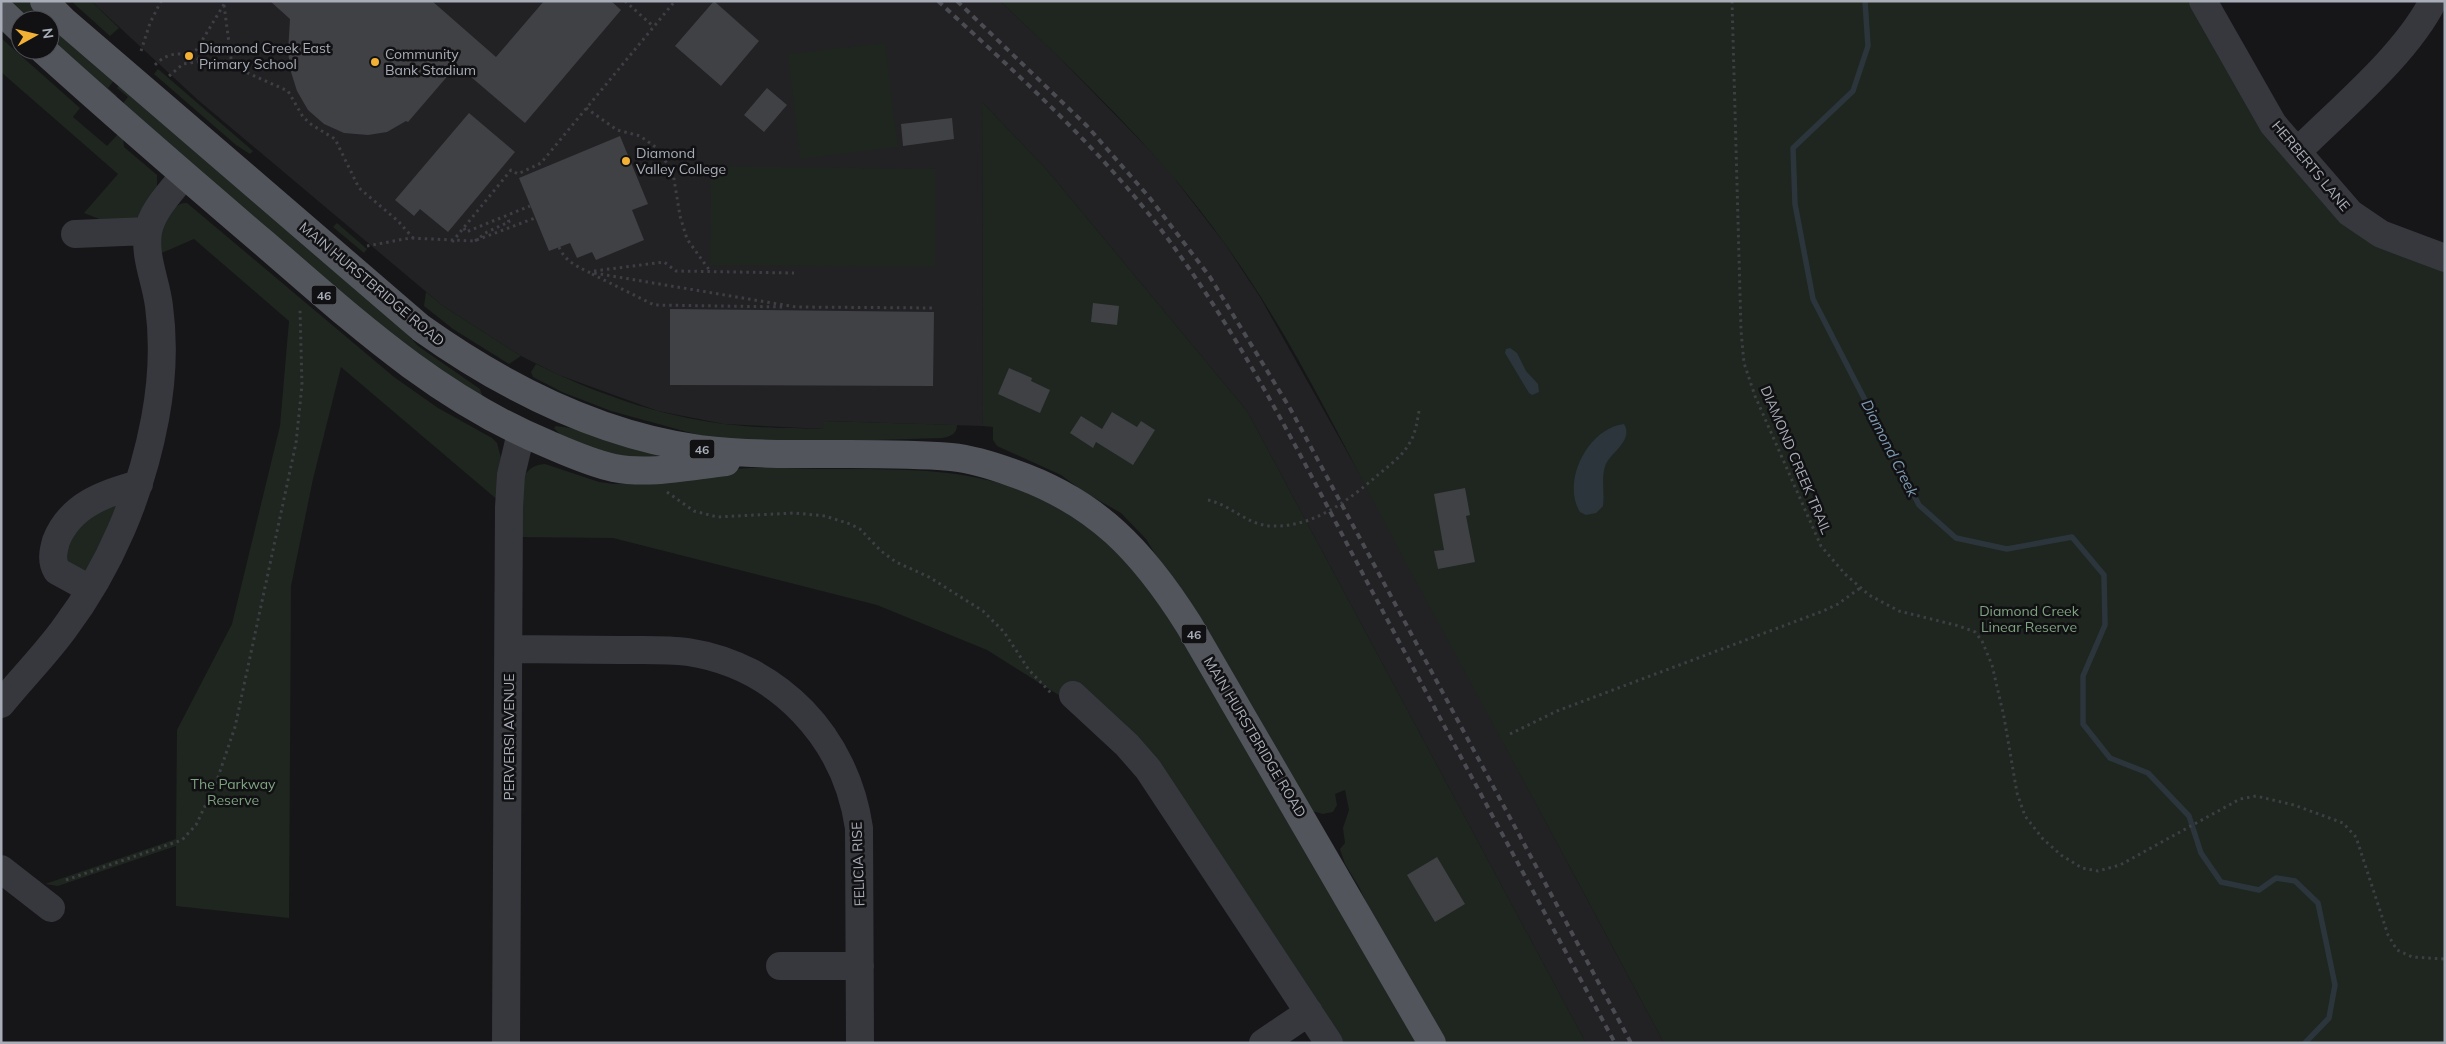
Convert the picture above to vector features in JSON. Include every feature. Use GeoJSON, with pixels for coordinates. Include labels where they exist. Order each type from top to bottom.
{"type":"FeatureCollection","features":[{"type":"Feature","properties":{"kind":"main road","name":"MAIN HURSTBRIDGE ROAD"},"geometry":{"type":"LineString","coordinates":[[44,1],[422,328],[457,353],[531,396],[616,429],[646,438],[700,448],[789,455],[953,457],[1021,476],[1060,494],[1105,523],[1128,543],[1170,595],[1189,625],[1432,1043]]}},
{"type":"Feature","properties":{"kind":"main road","name":"MAIN HURSTBRIDGE ROAD"},"geometry":{"type":"LineString","coordinates":[[54,60],[184,175],[404,362],[452,395],[521,433],[579,457],[626,470],[660,469],[789,455]]}},
{"type":"Feature","properties":{"kind":"main road"},"geometry":{"type":"LineString","coordinates":[[521,433],[531,396]]}},
{"type":"Feature","properties":{"kind":"street","name":"HERBERTS LANE"},"geometry":{"type":"LineString","coordinates":[[2203,1],[2274,124],[2350,213],[2365,225],[2387,236],[2445,258]]}},
{"type":"Feature","properties":{"kind":"street"},"geometry":{"type":"LineString","coordinates":[[2297,152],[2399,50],[2433,1]]}},
{"type":"Feature","properties":{"kind":"street"},"geometry":{"type":"LineString","coordinates":[[1,704],[63,630],[90,589],[120,534],[139,484],[155,418],[161,360],[159,304],[148,251],[148,231],[156,212],[184,175]]}},
{"type":"Feature","properties":{"kind":"street"},"geometry":{"type":"LineString","coordinates":[[75,234],[148,231]]}},
{"type":"Feature","properties":{"kind":"street","name":"PERVERSI AVENUE"},"geometry":{"type":"LineString","coordinates":[[506,1043],[510,487],[521,433]]}},
{"type":"Feature","properties":{"kind":"street"},"geometry":{"type":"LineString","coordinates":[[90,589],[60,574],[54,567],[53,555],[57,539],[72,516],[88,503],[109,493],[139,484]]}},
{"type":"Feature","properties":{"kind":"street","name":"FELICIA RISE"},"geometry":{"type":"LineString","coordinates":[[509,650],[666,650],[709,656],[730,663],[765,680],[802,710],[830,745],[842,768],[856,808],[860,847],[860,1043]]}},
{"type":"Feature","properties":{"kind":"street"},"geometry":{"type":"LineString","coordinates":[[1064,696],[1128,745],[1148,769],[1329,1043]]}},
{"type":"Feature","properties":{"kind":"street"},"geometry":{"type":"LineString","coordinates":[[1,869],[51,908]]}},
{"type":"Feature","properties":{"kind":"street"},"geometry":{"type":"LineString","coordinates":[[780,966],[860,966]]}},
{"type":"Feature","properties":{"kind":"street"},"geometry":{"type":"LineString","coordinates":[[1263,1043],[1309,1012]]}},
{"type":"Feature","properties":{"kind":"path"},"geometry":{"type":"LineString","coordinates":[[141,51],[150,23],[161,1]]}},
{"type":"Feature","properties":{"kind":"path"},"geometry":{"type":"LineString","coordinates":[[624,1],[654,26]]}},
{"type":"Feature","properties":{"kind":"path"},"geometry":{"type":"LineString","coordinates":[[452,242],[511,170],[518,174],[541,163],[675,1]]}},
{"type":"Feature","properties":{"kind":"path","name":"DIAMOND CREEK TRAIL"},"geometry":{"type":"LineString","coordinates":[[1732,1],[1741,331],[1744,363],[1755,396],[1821,546],[1860,588],[1869,595],[1899,610],[1975,632],[1982,641],[1992,665],[2004,717],[2017,793],[2026,816],[2044,839],[2060,855],[2082,868],[2098,871],[2120,865],[2240,799],[2256,796],[2294,805],[2343,823],[2356,838],[2388,935],[2396,950],[2412,957],[2445,959]]}},
{"type":"Feature","properties":{"kind":"path"},"geometry":{"type":"LineString","coordinates":[[189,62],[225,3]]}},
{"type":"Feature","properties":{"kind":"path"},"geometry":{"type":"LineString","coordinates":[[225,3],[232,66]]}},
{"type":"Feature","properties":{"kind":"path"},"geometry":{"type":"LineString","coordinates":[[155,65],[166,56],[174,54],[192,56],[203,62]]}},
{"type":"Feature","properties":{"kind":"path"},"geometry":{"type":"LineString","coordinates":[[169,76],[176,69],[189,62],[203,62],[232,66],[288,91],[303,117],[312,126],[335,139],[360,188],[398,221],[414,239]]}},
{"type":"Feature","properties":{"kind":"path"},"geometry":{"type":"LineString","coordinates":[[586,108],[617,130],[640,136],[657,148],[673,173],[681,222],[687,239],[710,271]]}},
{"type":"Feature","properties":{"kind":"path"},"geometry":{"type":"LineString","coordinates":[[464,228],[466,232],[530,206]]}},
{"type":"Feature","properties":{"kind":"path"},"geometry":{"type":"LineString","coordinates":[[474,241],[487,232],[509,222],[507,216]]}},
{"type":"Feature","properties":{"kind":"path"},"geometry":{"type":"LineString","coordinates":[[367,246],[394,240],[414,239],[452,242],[474,241],[535,218]]}},
{"type":"Feature","properties":{"kind":"path"},"geometry":{"type":"LineString","coordinates":[[559,248],[563,256],[571,263],[654,305],[934,308]]}},
{"type":"Feature","properties":{"kind":"path"},"geometry":{"type":"LineString","coordinates":[[588,272],[664,262],[676,271],[794,273]]}},
{"type":"Feature","properties":{"kind":"path"},"geometry":{"type":"LineString","coordinates":[[588,272],[796,307]]}},
{"type":"Feature","properties":{"kind":"path"},"geometry":{"type":"LineString","coordinates":[[66,880],[182,840],[196,825],[216,784],[235,727],[296,443],[302,385],[300,310]]}},
{"type":"Feature","properties":{"kind":"path"},"geometry":{"type":"LineString","coordinates":[[1208,500],[1223,504],[1257,524],[1285,526],[1309,520],[1347,500],[1399,457],[1414,434],[1419,411]]}},
{"type":"Feature","properties":{"kind":"path"},"geometry":{"type":"LineString","coordinates":[[660,489],[694,511],[717,517],[795,513],[826,516],[860,529],[881,551],[896,562],[928,577],[984,611],[1004,632],[1029,670],[1064,696]]}},
{"type":"Feature","properties":{"kind":"path"},"geometry":{"type":"LineString","coordinates":[[1510,734],[1557,711],[1823,611],[1847,599],[1860,588]]}},
{"type":"Feature","properties":{"kind":"shaded area","name":"Diamond Valley College"},"geometry":{"type":"Polygon","coordinates":[[[91,1],[1000,1],[1056,54],[1164,165],[1225,244],[1260,297],[1363,480],[1664,1043],[1586,1043],[1247,411],[1047,170],[982,102],[983,426],[824,421],[824,429],[724,424],[658,411],[559,375],[521,356],[443,306],[198,100],[91,1]]]}},
{"type":"Feature","properties":{"kind":"shaded area"},"geometry":{"type":"Polygon","coordinates":[[[1510,348],[1517,353],[1526,371],[1538,384],[1539,392],[1532,395],[1529,393],[1505,353],[1506,349],[1510,348]]]}},
{"type":"Feature","properties":{"kind":"shaded area"},"geometry":{"type":"Polygon","coordinates":[[[1624,424],[1626,435],[1624,440],[1605,467],[1603,506],[1596,513],[1586,515],[1580,512],[1575,500],[1576,472],[1581,458],[1599,435],[1611,428],[1624,424]]]}},
{"type":"Feature","properties":{"kind":"green space"},"geometry":{"type":"Polygon","coordinates":[[[5,1],[30,1],[39,10],[14,10],[5,1]]]}},
{"type":"Feature","properties":{"kind":"green space"},"geometry":{"type":"Polygon","coordinates":[[[71,1],[91,1],[119,28],[110,36],[71,1]]]}},
{"type":"Feature","properties":{"kind":"green space","name":"Diamond Creek Linear Reserve"},"geometry":{"type":"Polygon","coordinates":[[[1000,1],[2191,1],[2272,138],[2445,268],[2445,1043],[1664,1043],[1295,354],[1250,280],[1200,211],[1147,147],[1060,58],[1000,1]]]}},
{"type":"Feature","properties":{"kind":"green space"},"geometry":{"type":"Polygon","coordinates":[[[60,30],[116,78],[108,88],[117,96],[113,101],[60,54],[60,30]]]}},
{"type":"Feature","properties":{"kind":"green space"},"geometry":{"type":"Polygon","coordinates":[[[1,38],[10,46],[10,60],[26,60],[80,108],[73,117],[107,146],[119,133],[123,137],[124,147],[157,175],[157,189],[139,218],[107,222],[84,213],[118,174],[1,72],[1,38]]]}},
{"type":"Feature","properties":{"kind":"green space"},"geometry":{"type":"Polygon","coordinates":[[[885,43],[898,147],[800,159],[788,54],[885,43]]]}},
{"type":"Feature","properties":{"kind":"green space"},"geometry":{"type":"Polygon","coordinates":[[[158,69],[253,151],[250,154],[236,145],[154,74],[158,69]]]}},
{"type":"Feature","properties":{"kind":"green space"},"geometry":{"type":"Polygon","coordinates":[[[121,83],[378,304],[418,346],[480,389],[483,398],[443,378],[120,107],[128,97],[117,88],[121,83]]]}},
{"type":"Feature","properties":{"kind":"green space"},"geometry":{"type":"Polygon","coordinates":[[[982,102],[1047,170],[1247,411],[1586,1043],[1443,1043],[1386,944],[1359,887],[1345,864],[1340,849],[1345,843],[1343,828],[1349,810],[1345,790],[1335,794],[1337,805],[1333,812],[1323,814],[1312,811],[1146,539],[1121,513],[1084,492],[1061,475],[997,446],[993,440],[993,427],[983,426],[982,102]]]}},
{"type":"Feature","properties":{"kind":"green space"},"geometry":{"type":"Polygon","coordinates":[[[711,166],[935,169],[935,267],[710,265],[711,166]]]}},
{"type":"Feature","properties":{"kind":"green space","name":"The Parkway Reserve"},"geometry":{"type":"Polygon","coordinates":[[[187,203],[394,377],[438,408],[492,438],[497,443],[501,458],[500,502],[341,367],[313,479],[291,586],[289,918],[176,906],[176,846],[58,886],[45,884],[176,839],[177,730],[232,624],[280,426],[289,321],[194,239],[157,255],[157,239],[164,221],[176,206],[187,203]]]}},
{"type":"Feature","properties":{"kind":"green space"},"geometry":{"type":"Polygon","coordinates":[[[337,223],[367,249],[364,253],[333,227],[337,223]]]}},
{"type":"Feature","properties":{"kind":"green space"},"geometry":{"type":"Polygon","coordinates":[[[426,292],[443,306],[521,356],[509,364],[453,329],[424,306],[426,292]]]}},
{"type":"Feature","properties":{"kind":"green space"},"geometry":{"type":"Polygon","coordinates":[[[536,364],[604,394],[628,402],[676,415],[724,424],[823,429],[824,421],[957,425],[957,428],[948,437],[942,438],[747,444],[702,436],[611,411],[562,392],[533,377],[531,372],[536,364]]]}},
{"type":"Feature","properties":{"kind":"green space"},"geometry":{"type":"Polygon","coordinates":[[[556,426],[696,453],[621,460],[561,435],[554,428],[556,426]]]}},
{"type":"Feature","properties":{"kind":"green space"},"geometry":{"type":"Polygon","coordinates":[[[545,464],[599,482],[614,484],[748,468],[902,470],[964,475],[1023,491],[1052,504],[1081,522],[1130,566],[1157,596],[1419,1043],[1337,1043],[1206,840],[1065,699],[987,650],[877,605],[613,538],[520,537],[519,492],[522,482],[526,473],[534,467],[545,464]]]}},
{"type":"Feature","properties":{"kind":"green space"},"geometry":{"type":"Polygon","coordinates":[[[110,501],[117,506],[93,565],[84,572],[67,570],[64,543],[68,535],[110,501]]]}},
{"type":"Feature","properties":{"kind":"building","name":"Community Bank Stadium"},"geometry":{"type":"Polygon","coordinates":[[[270,1],[432,1],[496,57],[544,1],[611,1],[621,10],[525,123],[457,65],[408,122],[406,121],[387,132],[368,135],[344,133],[324,124],[308,110],[297,91],[291,72],[288,52],[290,19],[270,1]]]}},
{"type":"Feature","properties":{"kind":"building"},"geometry":{"type":"Polygon","coordinates":[[[714,1],[759,41],[721,86],[675,46],[714,1]]]}},
{"type":"Feature","properties":{"kind":"building"},"geometry":{"type":"Polygon","coordinates":[[[767,88],[787,105],[764,132],[744,115],[767,88]]]}},
{"type":"Feature","properties":{"kind":"building"},"geometry":{"type":"Polygon","coordinates":[[[469,113],[515,152],[448,232],[420,209],[414,216],[395,200],[469,113]]]}},
{"type":"Feature","properties":{"kind":"building"},"geometry":{"type":"Polygon","coordinates":[[[952,118],[954,139],[903,146],[901,124],[952,118]]]}},
{"type":"Feature","properties":{"kind":"building"},"geometry":{"type":"Polygon","coordinates":[[[620,136],[648,204],[632,210],[644,240],[596,260],[592,252],[577,258],[570,243],[549,251],[519,178],[620,136]]]}},
{"type":"Feature","properties":{"kind":"building"},"geometry":{"type":"Polygon","coordinates":[[[1093,303],[1119,306],[1117,325],[1091,322],[1093,303]]]}},
{"type":"Feature","properties":{"kind":"building"},"geometry":{"type":"Polygon","coordinates":[[[670,309],[934,312],[933,386],[670,385],[670,309]]]}},
{"type":"Feature","properties":{"kind":"building"},"geometry":{"type":"Polygon","coordinates":[[[1009,368],[1032,378],[1031,381],[1050,390],[1040,413],[998,394],[1009,368]]]}},
{"type":"Feature","properties":{"kind":"building"},"geometry":{"type":"Polygon","coordinates":[[[1112,412],[1137,427],[1141,421],[1155,430],[1133,465],[1096,442],[1093,448],[1070,433],[1081,416],[1102,429],[1112,412]]]}},
{"type":"Feature","properties":{"kind":"building"},"geometry":{"type":"Polygon","coordinates":[[[1465,488],[1470,515],[1466,516],[1475,562],[1438,569],[1434,551],[1444,550],[1434,494],[1465,488]]]}},
{"type":"Feature","properties":{"kind":"building"},"geometry":{"type":"Polygon","coordinates":[[[1437,857],[1465,904],[1435,922],[1407,875],[1437,857]]]}},
{"type":"Feature","properties":{"kind":"waterway","name":"Diamond Creek"},"geometry":{"type":"LineString","coordinates":[[1865,1],[1868,46],[1853,91],[1793,148],[1795,204],[1813,299],[1919,505],[1956,538],[2007,549],[2072,537],[2104,575],[2105,625],[2083,676],[2083,724],[2110,758],[2148,773],[2189,816],[2201,853],[2221,882],[2259,890],[2276,878],[2295,881],[2318,903],[2335,985],[2329,1018],[2305,1043]]}},
{"type":"Feature","properties":{"kind":"railway"},"geometry":{"type":"LineString","coordinates":[[938,1],[1055,111],[1111,169],[1162,231],[1219,314],[1245,356],[1294,444],[1615,1043]]}},
{"type":"Feature","properties":{"kind":"railway"},"geometry":{"type":"LineString","coordinates":[[957,1],[1087,126],[1149,197],[1210,277],[1291,410],[1631,1043]]}},
{"type":"Feature","properties":{"kind":"place","name":"Diamond Creek East Primary School"},"geometry":{"type":"Point","coordinates":[189,56]}},
{"type":"Feature","properties":{"kind":"place","name":"Community Bank Stadium"},"geometry":{"type":"Point","coordinates":[375,62]}},
{"type":"Feature","properties":{"kind":"place","name":"Diamond Valley College"},"geometry":{"type":"Point","coordinates":[626,161]}}]}
